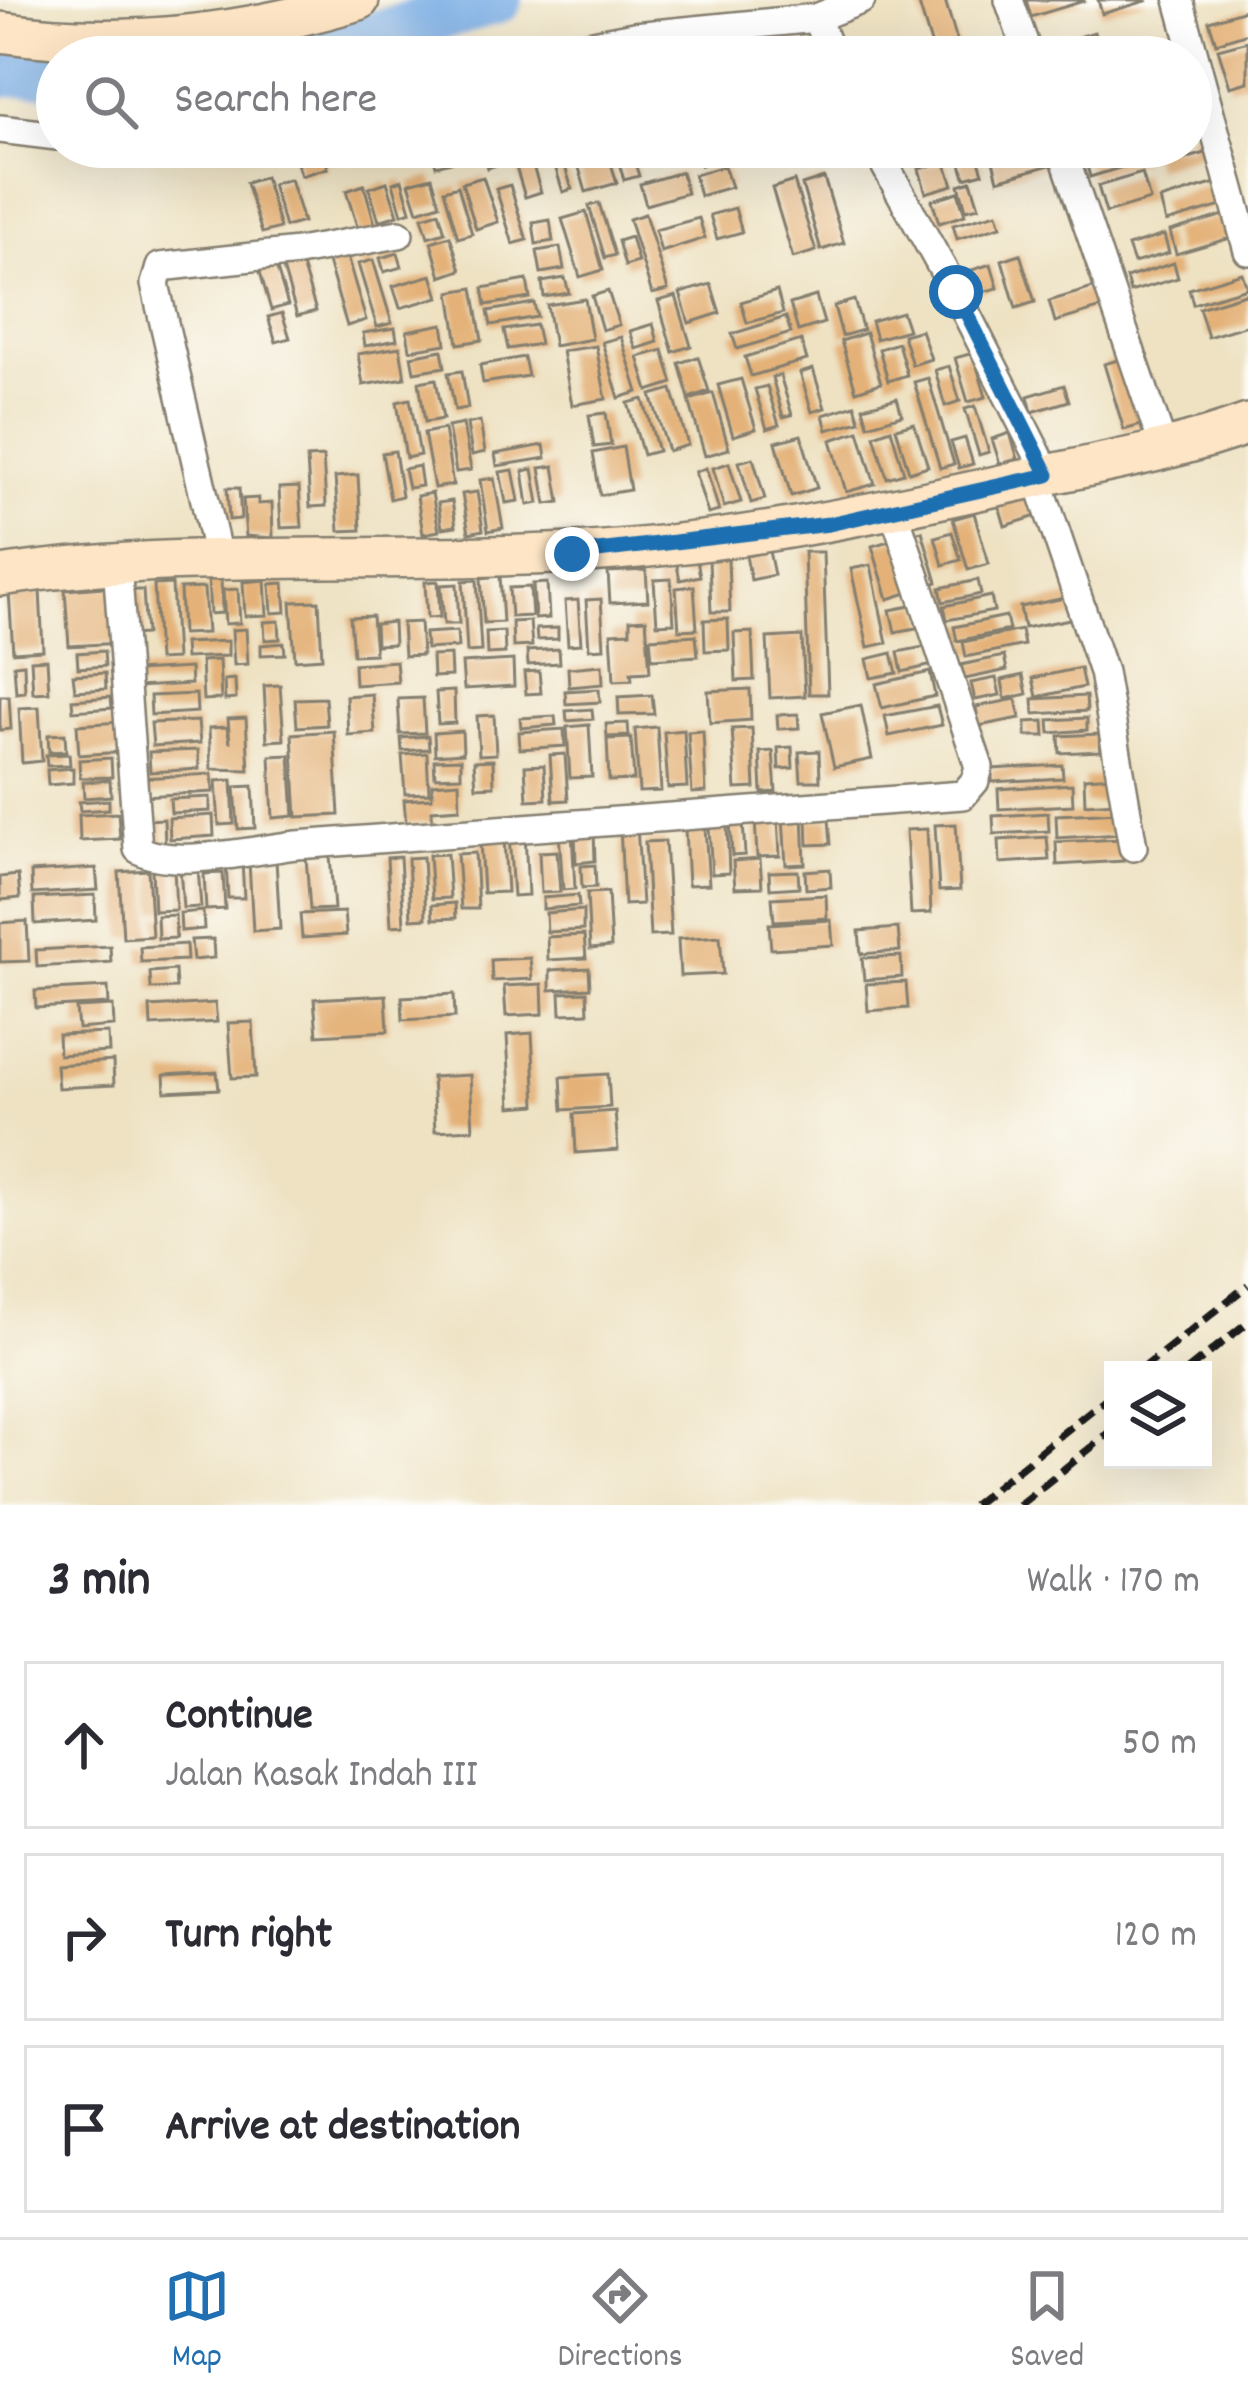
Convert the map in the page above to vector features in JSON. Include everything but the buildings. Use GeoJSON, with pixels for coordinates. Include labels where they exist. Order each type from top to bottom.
{"type":"FeatureCollection","features":[{"type":"Feature","properties":{"kind":"street"},"geometry":{"type":"LineString","coordinates":[[188,36],[293,20],[359,0]]}},
{"type":"Feature","properties":{"kind":"street"},"geometry":{"type":"LineString","coordinates":[[634,36],[816,18],[862,0]]}},
{"type":"Feature","properties":{"kind":"street"},"geometry":{"type":"LineString","coordinates":[[1009,0],[1022,36]]}},
{"type":"Feature","properties":{"kind":"street"},"geometry":{"type":"LineString","coordinates":[[1179,0],[1189,36]]}},
{"type":"Feature","properties":{"kind":"street"},"geometry":{"type":"LineString","coordinates":[[816,18],[823,36]]}},
{"type":"Feature","properties":{"kind":"street"},"geometry":{"type":"LineString","coordinates":[[0,32],[40,36]]}},
{"type":"Feature","properties":{"kind":"street"},"geometry":{"type":"LineString","coordinates":[[1212,120],[1248,251]]}},
{"type":"Feature","properties":{"kind":"street"},"geometry":{"type":"LineString","coordinates":[[0,129],[36,133]]}},
{"type":"Feature","properties":{"kind":"street"},"geometry":{"type":"LineString","coordinates":[[887,168],[956,292],[1043,476],[1103,672],[1133,847]]}},
{"type":"Feature","properties":{"kind":"street"},"geometry":{"type":"LineString","coordinates":[[1067,168],[1164,449]]}},
{"type":"Feature","properties":{"kind":"street"},"geometry":{"type":"LineString","coordinates":[[219,561],[155,284],[160,266],[298,252],[399,234]]}},
{"type":"Feature","properties":{"kind":"street"},"geometry":{"type":"LineString","coordinates":[[0,576],[117,563],[572,554],[829,524],[1164,449],[1248,424]]}},
{"type":"Feature","properties":{"kind":"street"},"geometry":{"type":"LineString","coordinates":[[117,563],[138,849],[150,856],[188,857],[297,844],[963,795],[979,767],[893,508]]}},
{"type":"Feature","properties":{"kind":"waterway"},"geometry":{"type":"LineString","coordinates":[[370,36],[498,0]]}},
{"type":"Feature","properties":{"kind":"waterway"},"geometry":{"type":"LineString","coordinates":[[0,73],[36,72]]}},
{"type":"Feature","properties":{"kind":"railway"},"geometry":{"type":"LineString","coordinates":[[1152,1361],[1248,1285]]}},
{"type":"Feature","properties":{"kind":"railway"},"geometry":{"type":"LineString","coordinates":[[1199,1361],[1248,1322]]}},
{"type":"Feature","properties":{"kind":"railway"},"geometry":{"type":"LineString","coordinates":[[973,1505],[1104,1400]]}},
{"type":"Feature","properties":{"kind":"railway"},"geometry":{"type":"LineString","coordinates":[[1019,1505],[1104,1437]]}},
{"type":"Feature","properties":{"kind":"route"},"geometry":{"type":"LineString","coordinates":[[572,554],[829,524],[1048,475],[956,292]]}}]}
